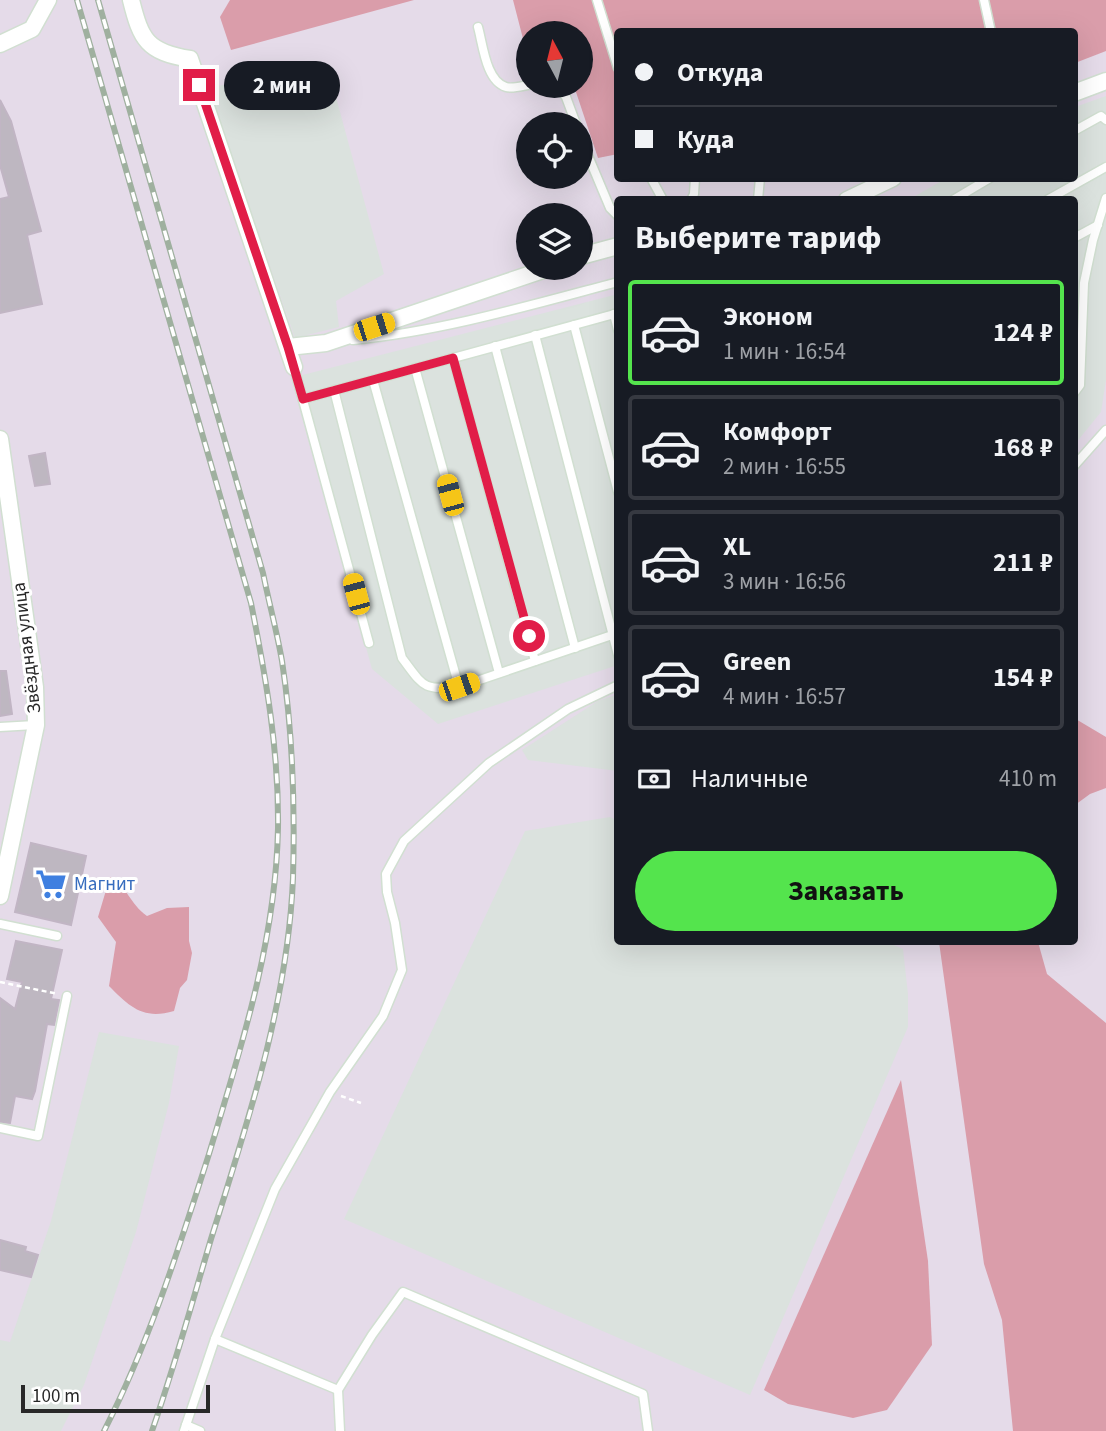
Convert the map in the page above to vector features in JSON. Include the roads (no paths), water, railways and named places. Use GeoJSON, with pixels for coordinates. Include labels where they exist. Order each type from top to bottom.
{"type":"FeatureCollection","features":[{"type":"Feature","properties":{"kind":"street"},"geometry":{"type":"LineString","coordinates":[[0,44],[32,29],[48,0]]}},
{"type":"Feature","properties":{"kind":"street"},"geometry":{"type":"LineString","coordinates":[[131,0],[137,27],[148,46],[190,59],[294,367]]}},
{"type":"Feature","properties":{"kind":"street"},"geometry":{"type":"LineString","coordinates":[[1078,91],[1106,80]]}},
{"type":"Feature","properties":{"kind":"street"},"geometry":{"type":"LineString","coordinates":[[852,196],[870,183]]}},
{"type":"Feature","properties":{"kind":"street"},"geometry":{"type":"LineString","coordinates":[[593,253],[614,247]]}},
{"type":"Feature","properties":{"kind":"street"},"geometry":{"type":"LineString","coordinates":[[288,347],[326,343],[516,279]]}},
{"type":"Feature","properties":{"kind":"street","name":"Звёздная улица"},"geometry":{"type":"LineString","coordinates":[[0,439],[35,687],[36,725],[0,896]]}},
{"type":"Feature","properties":{"kind":"lane"},"geometry":{"type":"LineString","coordinates":[[597,0],[614,55]]}},
{"type":"Feature","properties":{"kind":"lane"},"geometry":{"type":"LineString","coordinates":[[984,0],[990,28]]}},
{"type":"Feature","properties":{"kind":"lane"},"geometry":{"type":"LineString","coordinates":[[478,27],[490,71],[497,82],[508,88],[516,87]]}},
{"type":"Feature","properties":{"kind":"lane"},"geometry":{"type":"LineString","coordinates":[[1078,129],[1101,116],[1106,120]]}},
{"type":"Feature","properties":{"kind":"lane"},"geometry":{"type":"LineString","coordinates":[[1053,196],[1106,167]]}},
{"type":"Feature","properties":{"kind":"lane"},"geometry":{"type":"LineString","coordinates":[[593,168],[614,212]]}},
{"type":"Feature","properties":{"kind":"lane"},"geometry":{"type":"LineString","coordinates":[[960,196],[983,182]]}},
{"type":"Feature","properties":{"kind":"lane"},"geometry":{"type":"LineString","coordinates":[[1078,388],[1084,283],[1106,198]]}},
{"type":"Feature","properties":{"kind":"lane"},"geometry":{"type":"LineString","coordinates":[[1078,235],[1098,225]]}},
{"type":"Feature","properties":{"kind":"lane"},"geometry":{"type":"LineString","coordinates":[[326,343],[392,336],[519,308],[614,283]]}},
{"type":"Feature","properties":{"kind":"lane"},"geometry":{"type":"LineString","coordinates":[[303,399],[614,314]]}},
{"type":"Feature","properties":{"kind":"lane"},"geometry":{"type":"LineString","coordinates":[[574,325],[614,477]]}},
{"type":"Feature","properties":{"kind":"lane"},"geometry":{"type":"LineString","coordinates":[[536,335],[614,630]]}},
{"type":"Feature","properties":{"kind":"lane"},"geometry":{"type":"LineString","coordinates":[[495,346],[575,648]]}},
{"type":"Feature","properties":{"kind":"lane"},"geometry":{"type":"LineString","coordinates":[[453,358],[536,661]]}},
{"type":"Feature","properties":{"kind":"lane"},"geometry":{"type":"LineString","coordinates":[[294,367],[369,643]]}},
{"type":"Feature","properties":{"kind":"lane"},"geometry":{"type":"LineString","coordinates":[[415,368],[499,673]]}},
{"type":"Feature","properties":{"kind":"lane"},"geometry":{"type":"LineString","coordinates":[[373,380],[459,687]]}},
{"type":"Feature","properties":{"kind":"lane"},"geometry":{"type":"LineString","coordinates":[[334,390],[402,658],[421,683],[433,690],[459,687],[614,634]]}},
{"type":"Feature","properties":{"kind":"lane"},"geometry":{"type":"LineString","coordinates":[[1078,462],[1106,430]]}},
{"type":"Feature","properties":{"kind":"lane"},"geometry":{"type":"LineString","coordinates":[[200,1431],[186,1428],[215,1339],[275,1189],[330,1092],[383,1016],[402,970],[386,874],[404,841],[489,764],[569,709],[614,687]]}},
{"type":"Feature","properties":{"kind":"lane"},"geometry":{"type":"LineString","coordinates":[[0,727],[36,725]]}},
{"type":"Feature","properties":{"kind":"lane"},"geometry":{"type":"LineString","coordinates":[[0,924],[57,936]]}},
{"type":"Feature","properties":{"kind":"lane"},"geometry":{"type":"LineString","coordinates":[[0,1128],[38,1136],[67,996]]}},
{"type":"Feature","properties":{"kind":"lane"},"geometry":{"type":"LineString","coordinates":[[340,1431],[338,1391],[372,1335],[403,1292],[643,1394],[648,1431]]}},
{"type":"Feature","properties":{"kind":"lane"},"geometry":{"type":"LineString","coordinates":[[215,1339],[338,1391]]}},
{"type":"Feature","properties":{"kind":"railway"},"geometry":{"type":"LineString","coordinates":[[77,0],[251,603],[270,715],[278,799],[276,870],[271,911],[244,1034],[209,1154],[162,1295],[135,1364],[104,1431]]}},
{"type":"Feature","properties":{"kind":"railway"},"geometry":{"type":"LineString","coordinates":[[98,0],[263,573],[282,661],[292,770],[294,824],[290,924],[275,1016],[239,1150],[152,1431]]}},
{"type":"Feature","properties":{"kind":"place","name":"Магнит"},"geometry":{"type":"Point","coordinates":[51,884]}}]}
